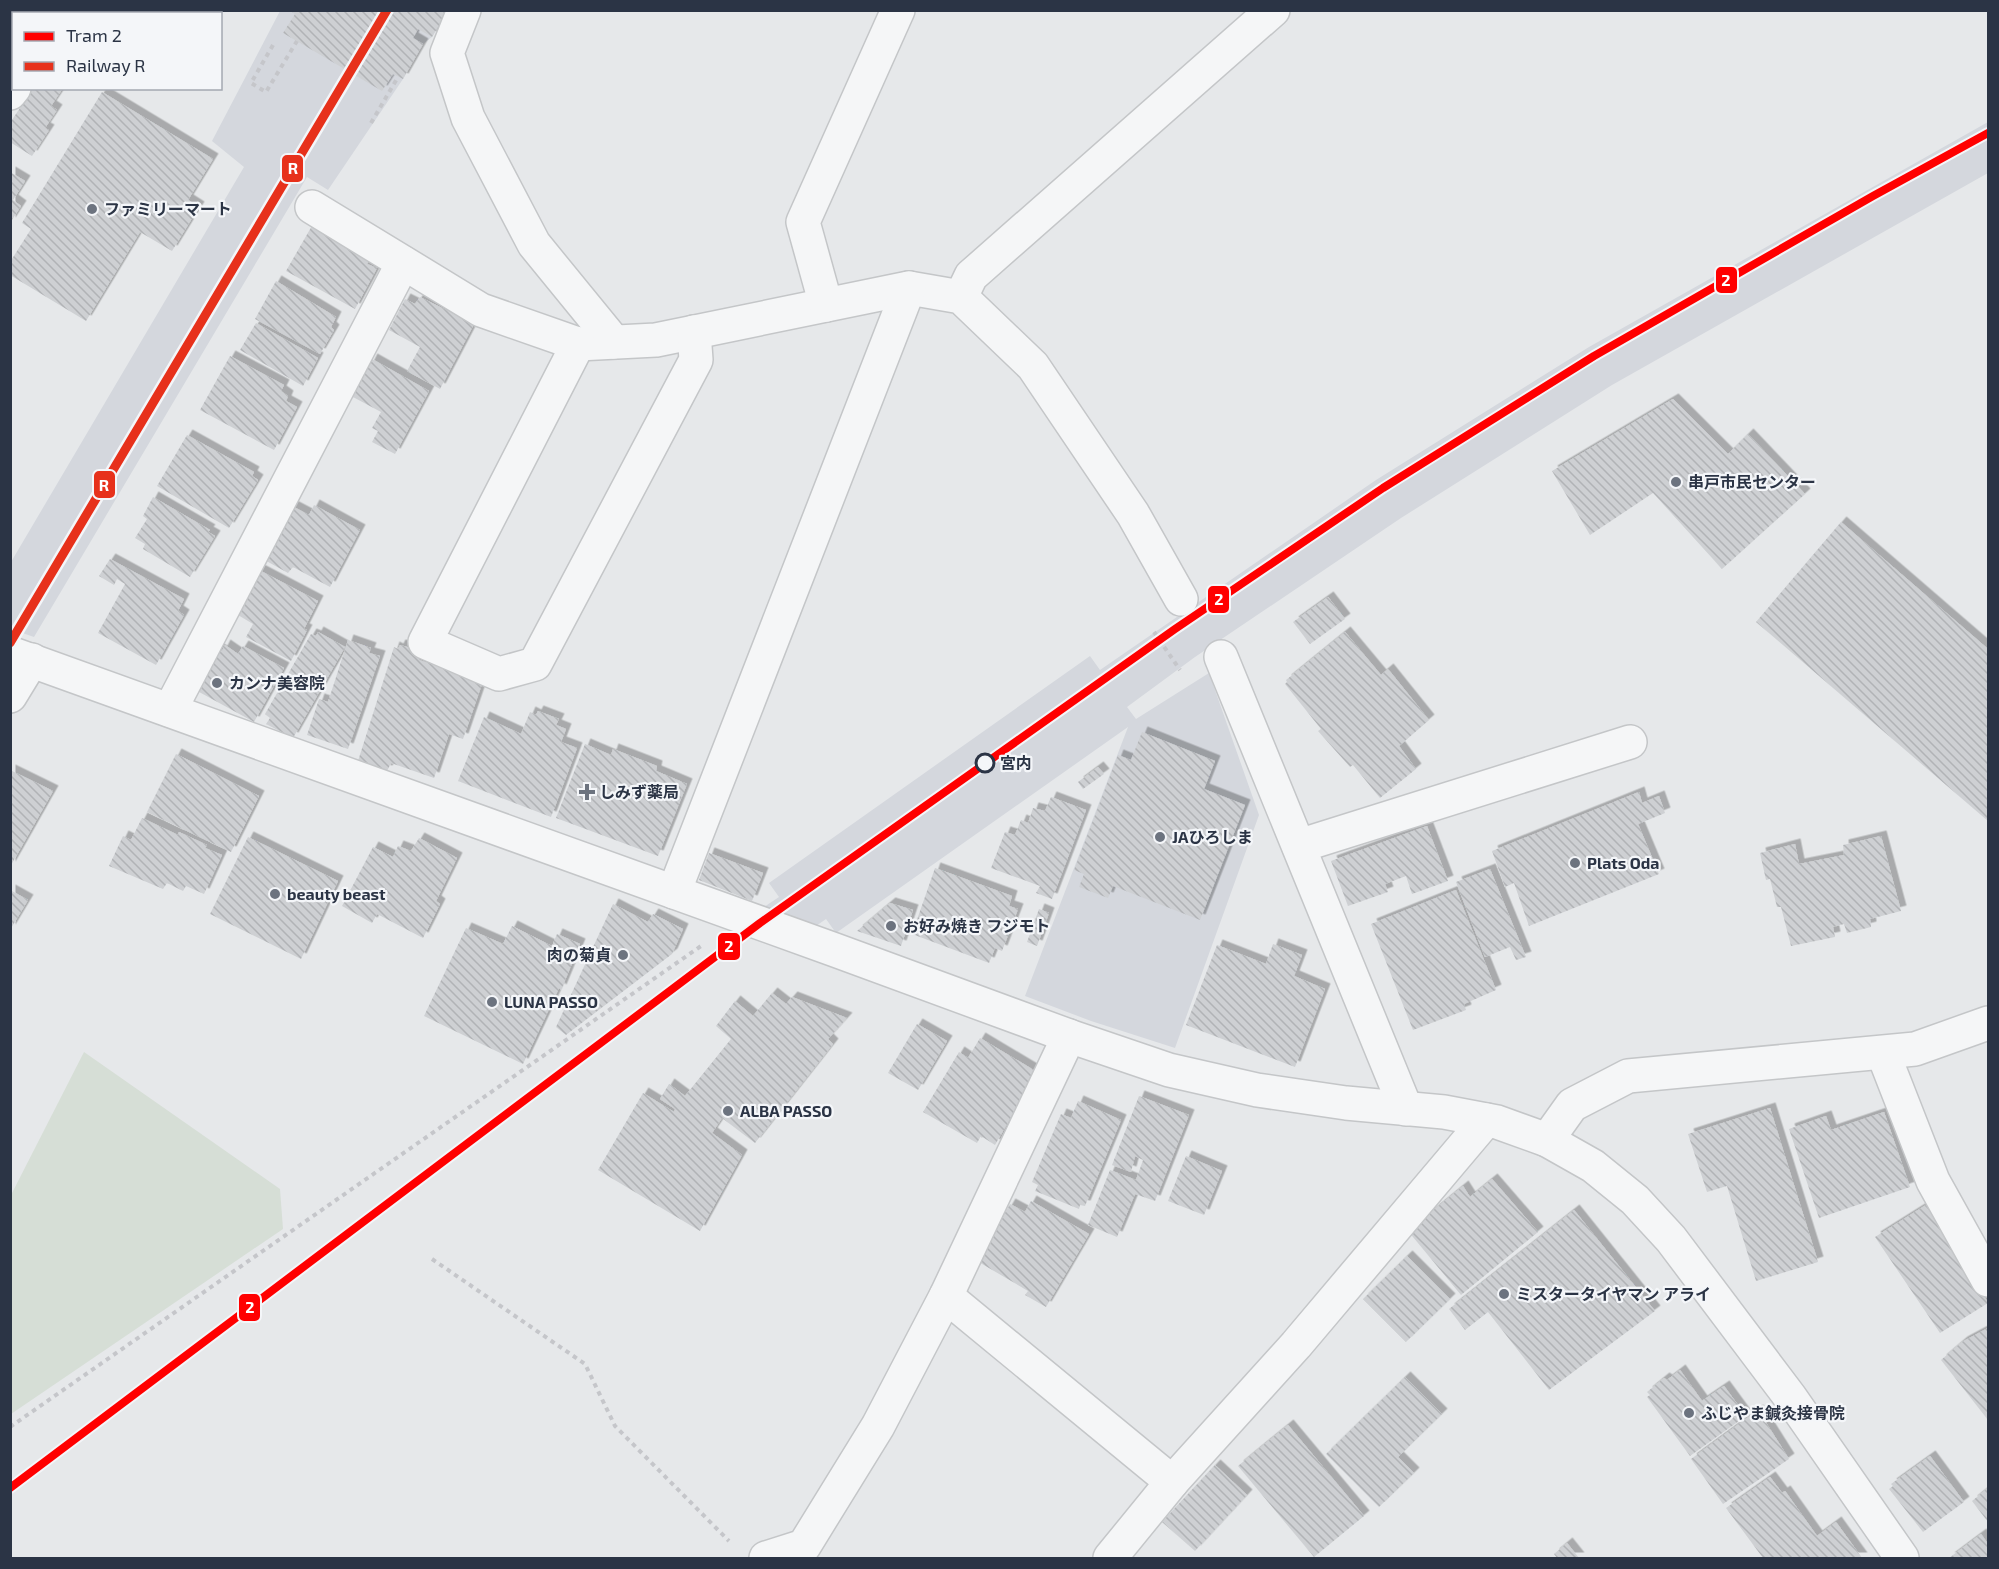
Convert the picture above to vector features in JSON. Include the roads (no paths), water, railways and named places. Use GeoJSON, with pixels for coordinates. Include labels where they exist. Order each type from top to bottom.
{"type":"FeatureCollection","features":[{"type":"Feature","properties":{"kind":"street"},"geometry":{"type":"LineString","coordinates":[[464,10],[447,53],[468,118],[534,244],[614,342]]}},
{"type":"Feature","properties":{"kind":"street"},"geometry":{"type":"LineString","coordinates":[[826,305],[803,222],[898,10]]}},
{"type":"Feature","properties":{"kind":"street"},"geometry":{"type":"LineString","coordinates":[[961,297],[971,276],[1273,10]]}},
{"type":"Feature","properties":{"kind":"street"},"geometry":{"type":"LineString","coordinates":[[312,207],[481,310],[578,344],[656,340],[909,288],[961,297],[1034,366],[1133,514],[1181,599]]}},
{"type":"Feature","properties":{"kind":"street"},"geometry":{"type":"LineString","coordinates":[[170,710],[403,262]]}},
{"type":"Feature","properties":{"kind":"street"},"geometry":{"type":"LineString","coordinates":[[674,892],[909,288]]}},
{"type":"Feature","properties":{"kind":"street"},"geometry":{"type":"LineString","coordinates":[[578,344],[425,642],[499,674],[535,664],[696,360],[694,332]]}},
{"type":"Feature","properties":{"kind":"street"},"geometry":{"type":"LineString","coordinates":[[10,696],[21,656],[1069,1036],[1169,1070],[1257,1090],[1346,1103],[1444,1112],[1497,1122],[1547,1140],[1593,1166],[1635,1200],[1671,1239],[1790,1397],[1902,1558]]}},
{"type":"Feature","properties":{"kind":"street"},"geometry":{"type":"LineString","coordinates":[[1221,657],[1406,1108]]}},
{"type":"Feature","properties":{"kind":"street"},"geometry":{"type":"LineString","coordinates":[[1299,846],[1630,741]]}},
{"type":"Feature","properties":{"kind":"street"},"geometry":{"type":"LineString","coordinates":[[1547,1140],[1572,1106],[1628,1077],[1915,1049],[1989,1023]]}},
{"type":"Feature","properties":{"kind":"street"},"geometry":{"type":"LineString","coordinates":[[766,1558],[804,1546],[878,1425],[946,1296],[1069,1036]]}},
{"type":"Feature","properties":{"kind":"street"},"geometry":{"type":"LineString","coordinates":[[1883,1053],[1933,1181],[1979,1240],[1989,1280]]}},
{"type":"Feature","properties":{"kind":"street"},"geometry":{"type":"LineString","coordinates":[[1110,1558],[1172,1482],[1296,1345],[1486,1120]]}},
{"type":"Feature","properties":{"kind":"street"},"geometry":{"type":"LineString","coordinates":[[946,1296],[1172,1482]]}},
{"type":"Feature","properties":{"kind":"tram line","name":"2"},"geometry":{"type":"LineString","coordinates":[[10,1488],[760,923],[1175,629],[1383,488],[1594,356],[1873,196],[1988,133]]}},
{"type":"Feature","properties":{"kind":"rail line","name":"R"},"geometry":{"type":"LineString","coordinates":[[10,643],[387,10]]}},
{"type":"Feature","properties":{"kind":"place","name":"ファミリーマート"},"geometry":{"type":"Point","coordinates":[92,209]}},
{"type":"Feature","properties":{"kind":"place","name":"串戸市民センター"},"geometry":{"type":"Point","coordinates":[1676,482]}},
{"type":"Feature","properties":{"kind":"place","name":"カンナ美容院"},"geometry":{"type":"Point","coordinates":[217,683]}},
{"type":"Feature","properties":{"kind":"place","name":"宮内"},"geometry":{"type":"Point","coordinates":[985,763]}},
{"type":"Feature","properties":{"kind":"place","name":"しみず薬局"},"geometry":{"type":"Point","coordinates":[587,792]}},
{"type":"Feature","properties":{"kind":"place","name":"JAひろしま"},"geometry":{"type":"Point","coordinates":[1160,837]}},
{"type":"Feature","properties":{"kind":"place","name":"Plats Oda"},"geometry":{"type":"Point","coordinates":[1575,863]}},
{"type":"Feature","properties":{"kind":"place","name":"beauty beast"},"geometry":{"type":"Point","coordinates":[275,894]}},
{"type":"Feature","properties":{"kind":"place","name":"お好み焼き フジモト"},"geometry":{"type":"Point","coordinates":[891,926]}},
{"type":"Feature","properties":{"kind":"place","name":"肉の菊貞"},"geometry":{"type":"Point","coordinates":[623,955]}},
{"type":"Feature","properties":{"kind":"place","name":"LUNA PASSO"},"geometry":{"type":"Point","coordinates":[492,1002]}},
{"type":"Feature","properties":{"kind":"place","name":"ALBA PASSO"},"geometry":{"type":"Point","coordinates":[728,1111]}},
{"type":"Feature","properties":{"kind":"place","name":"ミスタータイヤマン アライ"},"geometry":{"type":"Point","coordinates":[1504,1294]}},
{"type":"Feature","properties":{"kind":"place","name":"ふじやま鍼灸接骨院"},"geometry":{"type":"Point","coordinates":[1689,1413]}}]}
